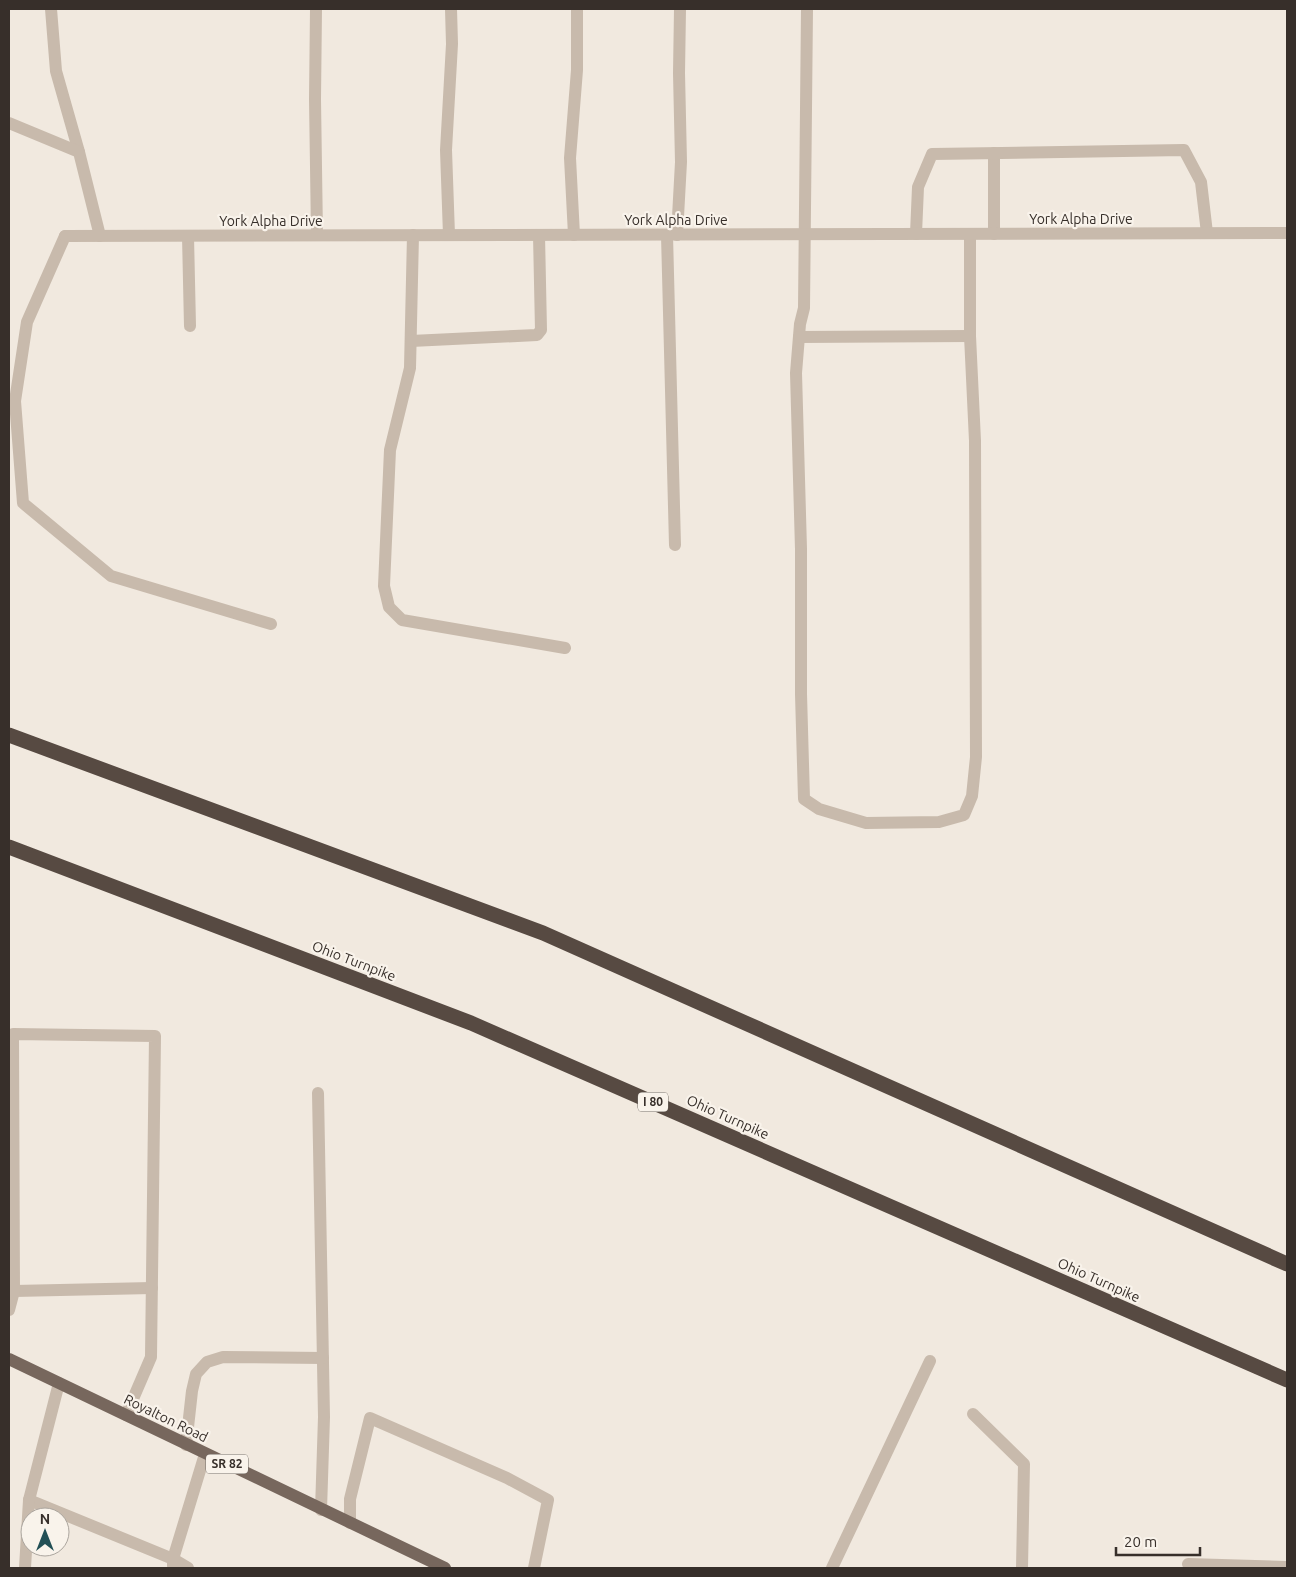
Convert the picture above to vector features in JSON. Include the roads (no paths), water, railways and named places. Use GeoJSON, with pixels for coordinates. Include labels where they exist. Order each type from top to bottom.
{"type":"FeatureCollection","features":[{"type":"Feature","properties":{"kind":"highway"},"geometry":{"type":"LineString","coordinates":[[9,735],[543,933],[1287,1264]]}},
{"type":"Feature","properties":{"kind":"highway","name":"Ohio Turnpike"},"geometry":{"type":"LineString","coordinates":[[9,847],[471,1023],[1287,1380]]}},
{"type":"Feature","properties":{"kind":"main road","name":"Royalton Road"},"geometry":{"type":"LineString","coordinates":[[9,1359],[445,1568]]}},
{"type":"Feature","properties":{"kind":"street"},"geometry":{"type":"LineString","coordinates":[[51,9],[56,71],[100,236]]}},
{"type":"Feature","properties":{"kind":"street"},"geometry":{"type":"LineString","coordinates":[[316,9],[317,235]]}},
{"type":"Feature","properties":{"kind":"street"},"geometry":{"type":"LineString","coordinates":[[450,235],[446,150],[452,44],[451,9]]}},
{"type":"Feature","properties":{"kind":"street"},"geometry":{"type":"LineString","coordinates":[[574,235],[570,158],[577,70],[577,9]]}},
{"type":"Feature","properties":{"kind":"street"},"geometry":{"type":"LineString","coordinates":[[676,545],[672,235],[681,162],[680,9]]}},
{"type":"Feature","properties":{"kind":"street"},"geometry":{"type":"LineString","coordinates":[[807,9],[804,308],[800,324],[796,373],[801,549],[801,694],[804,798],[818,809],[866,823],[939,822],[964,815],[972,796],[976,757],[975,441],[970,336],[970,234]]}},
{"type":"Feature","properties":{"kind":"street"},"geometry":{"type":"LineString","coordinates":[[9,123],[79,152]]}},
{"type":"Feature","properties":{"kind":"street"},"geometry":{"type":"LineString","coordinates":[[916,234],[918,187],[932,154],[1184,150],[1201,182],[1207,234]]}},
{"type":"Feature","properties":{"kind":"street"},"geometry":{"type":"LineString","coordinates":[[994,153],[994,234]]}},
{"type":"Feature","properties":{"kind":"street","name":"York Alpha Drive"},"geometry":{"type":"LineString","coordinates":[[271,624],[111,576],[24,503],[15,401],[27,322],[65,236],[1287,233]]}},
{"type":"Feature","properties":{"kind":"street"},"geometry":{"type":"LineString","coordinates":[[413,235],[410,368],[390,450],[384,586],[389,607],[402,620],[565,648]]}},
{"type":"Feature","properties":{"kind":"street"},"geometry":{"type":"LineString","coordinates":[[411,341],[537,335],[541,330],[539,235]]}},
{"type":"Feature","properties":{"kind":"street"},"geometry":{"type":"LineString","coordinates":[[188,236],[190,326]]}},
{"type":"Feature","properties":{"kind":"street"},"geometry":{"type":"LineString","coordinates":[[799,338],[970,336]]}},
{"type":"Feature","properties":{"kind":"street"},"geometry":{"type":"LineString","coordinates":[[9,1310],[14,1291],[13,1034],[155,1036],[151,1357],[126,1415]]}},
{"type":"Feature","properties":{"kind":"street"},"geometry":{"type":"LineString","coordinates":[[318,1093],[324,1417],[321,1510]]}},
{"type":"Feature","properties":{"kind":"street"},"geometry":{"type":"LineString","coordinates":[[14,1291],[152,1288]]}},
{"type":"Feature","properties":{"kind":"street"},"geometry":{"type":"LineString","coordinates":[[186,1445],[192,1391],[196,1374],[207,1362],[223,1357],[323,1358]]}},
{"type":"Feature","properties":{"kind":"street"},"geometry":{"type":"LineString","coordinates":[[832,1568],[930,1361]]}},
{"type":"Feature","properties":{"kind":"street"},"geometry":{"type":"LineString","coordinates":[[25,1568],[29,1500],[59,1383]]}},
{"type":"Feature","properties":{"kind":"street"},"geometry":{"type":"LineString","coordinates":[[973,1414],[1024,1464],[1022,1568]]}},
{"type":"Feature","properties":{"kind":"street"},"geometry":{"type":"LineString","coordinates":[[350,1523],[350,1499],[370,1418],[507,1478],[548,1500],[534,1568]]}},
{"type":"Feature","properties":{"kind":"street"},"geometry":{"type":"LineString","coordinates":[[173,1564],[205,1454]]}},
{"type":"Feature","properties":{"kind":"street"},"geometry":{"type":"LineString","coordinates":[[29,1500],[173,1564],[188,1568]]}},
{"type":"Feature","properties":{"kind":"street"},"geometry":{"type":"LineString","coordinates":[[1188,1564],[1286,1568]]}}]}
